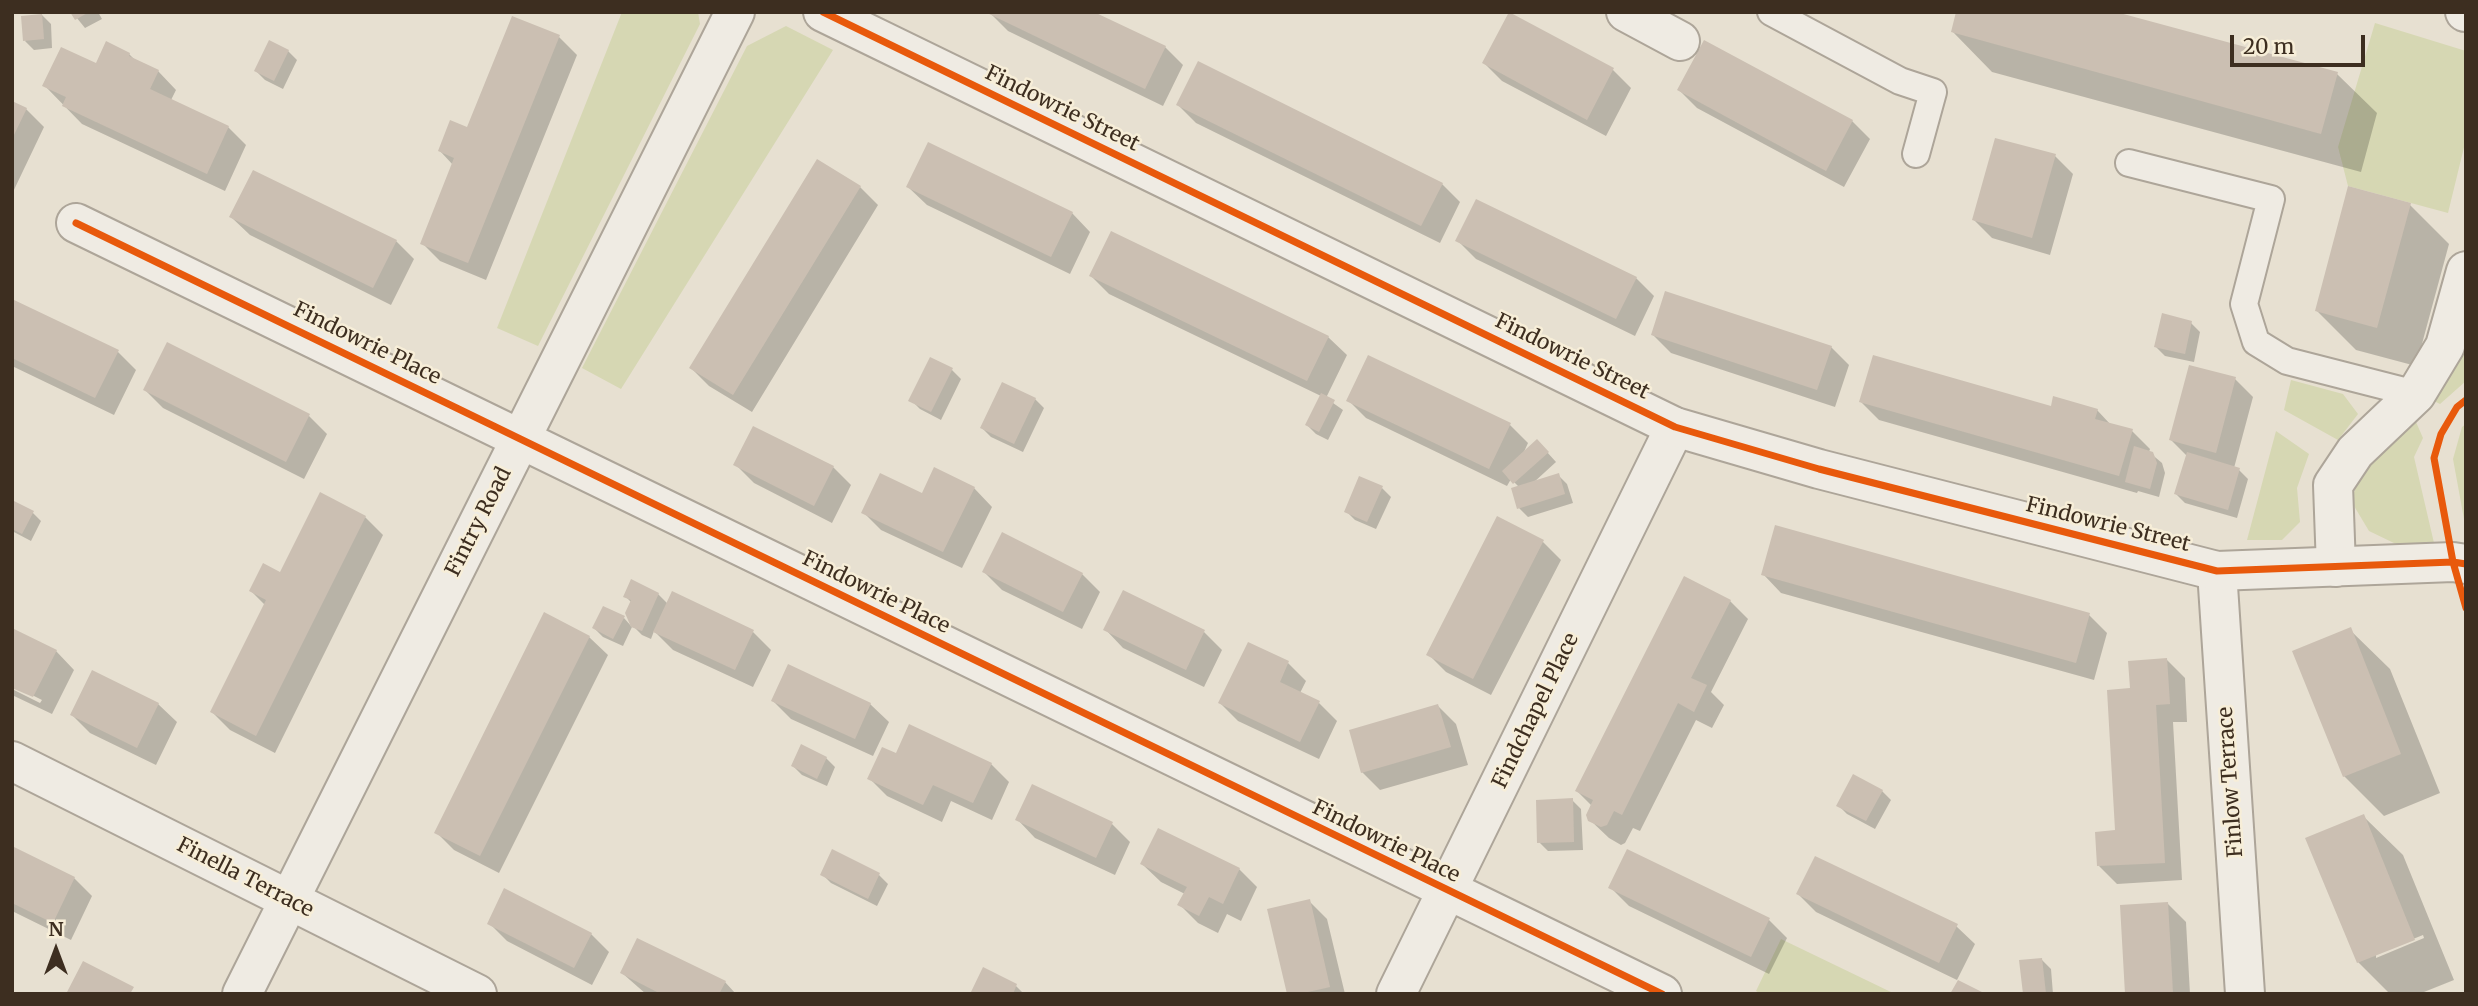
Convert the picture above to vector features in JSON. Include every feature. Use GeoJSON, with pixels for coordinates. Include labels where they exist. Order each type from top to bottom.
{"type":"FeatureCollection","features":[{"type":"Feature","properties":{"kind":"street","name":"Fintry Road"},"geometry":{"type":"LineString","coordinates":[[242,994],[735,12]]}},
{"type":"Feature","properties":{"kind":"street"},"geometry":{"type":"LineString","coordinates":[[1626,12],[1680,41]]}},
{"type":"Feature","properties":{"kind":"street","name":"Findowrie Street"},"geometry":{"type":"LineString","coordinates":[[837,15],[1675,427],[1819,469],[2217,571],[2453,562],[2466,564]]}},
{"type":"Feature","properties":{"kind":"street","name":"Findowrie Place"},"geometry":{"type":"LineString","coordinates":[[76,222],[1661,994]]}},
{"type":"Feature","properties":{"kind":"street"},"geometry":{"type":"LineString","coordinates":[[2336,567],[2333,485],[2355,452],[2416,394],[2445,346],[2466,271]]}},
{"type":"Feature","properties":{"kind":"street","name":"Findchapel Place"},"geometry":{"type":"LineString","coordinates":[[1396,994],[1675,427]]}},
{"type":"Feature","properties":{"kind":"street","name":"Finlow Terrace"},"geometry":{"type":"LineString","coordinates":[[2217,571],[2245,994]]}},
{"type":"Feature","properties":{"kind":"street","name":"Finella Terrace"},"geometry":{"type":"LineString","coordinates":[[12,761],[477,994]]}},
{"type":"Feature","properties":{"kind":"lane"},"geometry":{"type":"LineString","coordinates":[[1771,12],[1900,81],[1933,92],[1916,154]]}},
{"type":"Feature","properties":{"kind":"lane"},"geometry":{"type":"LineString","coordinates":[[2129,163],[2270,199],[2244,304],[2256,342],[2287,361],[2416,394]]}},
{"type":"Feature","properties":{"kind":"green space"},"geometry":{"type":"Polygon","coordinates":[[[622,12],[698,12],[700,24],[538,346],[497,328],[622,12]]]}},
{"type":"Feature","properties":{"kind":"green space"},"geometry":{"type":"Polygon","coordinates":[[[2375,23],[2466,51],[2466,139],[2448,213],[2348,186],[2338,147],[2375,23]]]}},
{"type":"Feature","properties":{"kind":"green space"},"geometry":{"type":"Polygon","coordinates":[[[786,26],[833,50],[621,389],[582,368],[747,46],[786,26]]]}},
{"type":"Feature","properties":{"kind":"green space"},"geometry":{"type":"Polygon","coordinates":[[[2466,351],[2466,381],[2440,404],[2434,401],[2466,351]]]}},
{"type":"Feature","properties":{"kind":"green space"},"geometry":{"type":"Polygon","coordinates":[[[2291,380],[2343,394],[2358,414],[2338,440],[2284,410],[2291,380]]]}},
{"type":"Feature","properties":{"kind":"green space"},"geometry":{"type":"Polygon","coordinates":[[[2416,422],[2423,438],[2414,457],[2434,543],[2396,544],[2369,531],[2351,501],[2364,464],[2416,422]]]}},
{"type":"Feature","properties":{"kind":"green space"},"geometry":{"type":"Polygon","coordinates":[[[2466,424],[2466,530],[2453,459],[2462,427],[2466,424]]]}},
{"type":"Feature","properties":{"kind":"green space"},"geometry":{"type":"Polygon","coordinates":[[[2276,431],[2309,454],[2297,488],[2300,522],[2282,540],[2247,540],[2276,431]]]}},
{"type":"Feature","properties":{"kind":"green space"},"geometry":{"type":"Polygon","coordinates":[[[1781,939],[1893,993],[1761,994],[1756,991],[1781,939]]]}},
{"type":"Feature","properties":{"kind":"building"},"geometry":{"type":"Polygon","coordinates":[[[70,12],[89,12],[75,20],[70,12]]]}},
{"type":"Feature","properties":{"kind":"building"},"geometry":{"type":"Polygon","coordinates":[[[985,12],[1094,12],[1166,46],[1145,89],[985,12]]]}},
{"type":"Feature","properties":{"kind":"building"},"geometry":{"type":"Polygon","coordinates":[[[1509,12],[1614,68],[1587,120],[1482,63],[1509,12]]]}},
{"type":"Feature","properties":{"kind":"building"},"geometry":{"type":"Polygon","coordinates":[[[1956,12],[2116,12],[2338,72],[2321,134],[1951,32],[1956,12]]]}},
{"type":"Feature","properties":{"kind":"building"},"geometry":{"type":"Polygon","coordinates":[[[42,14],[44,39],[23,41],[21,16],[42,14]]]}},
{"type":"Feature","properties":{"kind":"building"},"geometry":{"type":"Polygon","coordinates":[[[512,16],[560,35],[468,263],[420,244],[454,158],[438,151],[450,120],[467,127],[512,16]]]}},
{"type":"Feature","properties":{"kind":"building"},"geometry":{"type":"Polygon","coordinates":[[[269,40],[289,50],[274,81],[254,71],[269,40]]]}},
{"type":"Feature","properties":{"kind":"building"},"geometry":{"type":"Polygon","coordinates":[[[1704,40],[1853,120],[1826,171],[1677,90],[1704,40]]]}},
{"type":"Feature","properties":{"kind":"building"},"geometry":{"type":"Polygon","coordinates":[[[106,41],[130,53],[129,56],[159,70],[150,89],[229,126],[207,174],[62,106],[66,97],[42,86],[61,47],[96,63],[106,41]]]}},
{"type":"Feature","properties":{"kind":"building"},"geometry":{"type":"Polygon","coordinates":[[[1198,61],[1443,183],[1421,226],[1176,105],[1198,61]]]}},
{"type":"Feature","properties":{"kind":"building"},"geometry":{"type":"Polygon","coordinates":[[[12,101],[27,108],[12,139],[12,101]]]}},
{"type":"Feature","properties":{"kind":"building"},"geometry":{"type":"Polygon","coordinates":[[[1995,138],[2056,154],[2032,238],[1972,220],[1995,138]]]}},
{"type":"Feature","properties":{"kind":"building"},"geometry":{"type":"Polygon","coordinates":[[[928,142],[1073,212],[1051,257],[906,187],[928,142]]]}},
{"type":"Feature","properties":{"kind":"building"},"geometry":{"type":"Polygon","coordinates":[[[817,159],[861,186],[733,395],[689,368],[817,159]]]}},
{"type":"Feature","properties":{"kind":"building"},"geometry":{"type":"Polygon","coordinates":[[[253,170],[397,240],[373,288],[229,217],[253,170]]]}},
{"type":"Feature","properties":{"kind":"building"},"geometry":{"type":"Polygon","coordinates":[[[2348,186],[2411,203],[2377,328],[2315,311],[2348,186]]]}},
{"type":"Feature","properties":{"kind":"building"},"geometry":{"type":"Polygon","coordinates":[[[1476,199],[1637,277],[1616,319],[1455,241],[1476,199]]]}},
{"type":"Feature","properties":{"kind":"building"},"geometry":{"type":"Polygon","coordinates":[[[1111,231],[1329,336],[1307,381],[1089,276],[1111,231]]]}},
{"type":"Feature","properties":{"kind":"building"},"geometry":{"type":"Polygon","coordinates":[[[1665,291],[1832,346],[1817,390],[1651,335],[1665,291]]]}},
{"type":"Feature","properties":{"kind":"building"},"geometry":{"type":"Polygon","coordinates":[[[12,299],[119,350],[95,398],[12,358],[12,299]]]}},
{"type":"Feature","properties":{"kind":"building"},"geometry":{"type":"Polygon","coordinates":[[[2162,313],[2192,321],[2185,354],[2154,347],[2162,313]]]}},
{"type":"Feature","properties":{"kind":"building"},"geometry":{"type":"Polygon","coordinates":[[[167,342],[310,414],[286,462],[143,390],[167,342]]]}},
{"type":"Feature","properties":{"kind":"building"},"geometry":{"type":"Polygon","coordinates":[[[1368,355],[1511,423],[1489,469],[1346,401],[1368,355]]]}},
{"type":"Feature","properties":{"kind":"building"},"geometry":{"type":"Polygon","coordinates":[[[1873,355],[2051,406],[2053,396],[2098,409],[2095,419],[2133,429],[2119,476],[1859,402],[1873,355]]]}},
{"type":"Feature","properties":{"kind":"building"},"geometry":{"type":"Polygon","coordinates":[[[930,357],[953,368],[931,412],[908,401],[930,357]]]}},
{"type":"Feature","properties":{"kind":"building"},"geometry":{"type":"Polygon","coordinates":[[[2189,365],[2236,377],[2216,453],[2169,440],[2189,365]]]}},
{"type":"Feature","properties":{"kind":"building"},"geometry":{"type":"Polygon","coordinates":[[[1002,382],[1036,398],[1014,444],[980,428],[1002,382]]]}},
{"type":"Feature","properties":{"kind":"building"},"geometry":{"type":"Polygon","coordinates":[[[1321,393],[1335,400],[1319,432],[1305,425],[1321,393]]]}},
{"type":"Feature","properties":{"kind":"building"},"geometry":{"type":"Polygon","coordinates":[[[753,426],[834,466],[814,506],[733,465],[753,426]]]}},
{"type":"Feature","properties":{"kind":"building"},"geometry":{"type":"Polygon","coordinates":[[[1537,439],[1549,452],[1513,484],[1502,471],[1537,439]]]}},
{"type":"Feature","properties":{"kind":"building"},"geometry":{"type":"Polygon","coordinates":[[[2134,446],[2153,452],[2157,463],[2150,489],[2125,482],[2134,446]]]}},
{"type":"Feature","properties":{"kind":"building"},"geometry":{"type":"Polygon","coordinates":[[[2187,452],[2240,468],[2228,510],[2174,494],[2187,452]]]}},
{"type":"Feature","properties":{"kind":"building"},"geometry":{"type":"Polygon","coordinates":[[[934,467],[975,487],[943,552],[861,513],[880,473],[922,493],[934,467]]]}},
{"type":"Feature","properties":{"kind":"building"},"geometry":{"type":"Polygon","coordinates":[[[1559,473],[1565,494],[1517,509],[1511,488],[1559,473]]]}},
{"type":"Feature","properties":{"kind":"building"},"geometry":{"type":"Polygon","coordinates":[[[1359,476],[1383,486],[1367,522],[1344,512],[1359,476]]]}},
{"type":"Feature","properties":{"kind":"building"},"geometry":{"type":"Polygon","coordinates":[[[320,492],[366,516],[256,736],[210,712],[266,600],[249,591],[263,563],[280,572],[320,492]]]}},
{"type":"Feature","properties":{"kind":"building"},"geometry":{"type":"Polygon","coordinates":[[[12,500],[34,511],[22,534],[12,529],[12,500]]]}},
{"type":"Feature","properties":{"kind":"building"},"geometry":{"type":"Polygon","coordinates":[[[1497,516],[1544,540],[1473,679],[1426,655],[1497,516]]]}},
{"type":"Feature","properties":{"kind":"building"},"geometry":{"type":"Polygon","coordinates":[[[1775,525],[2090,613],[2076,663],[1761,575],[1775,525]]]}},
{"type":"Feature","properties":{"kind":"building"},"geometry":{"type":"Polygon","coordinates":[[[1002,532],[1083,573],[1063,612],[982,572],[1002,532]]]}},
{"type":"Feature","properties":{"kind":"building"},"geometry":{"type":"Polygon","coordinates":[[[1684,576],[1731,600],[1691,678],[1707,685],[1694,712],[1678,703],[1622,815],[1614,811],[1607,825],[1601,827],[1588,821],[1586,815],[1593,800],[1575,791],[1684,576]]]}},
{"type":"Feature","properties":{"kind":"building"},"geometry":{"type":"Polygon","coordinates":[[[631,579],[659,593],[642,631],[631,627],[625,613],[631,600],[623,597],[631,579]]]}},
{"type":"Feature","properties":{"kind":"building"},"geometry":{"type":"Polygon","coordinates":[[[1123,590],[1205,630],[1186,670],[1103,630],[1123,590]]]}},
{"type":"Feature","properties":{"kind":"building"},"geometry":{"type":"Polygon","coordinates":[[[672,591],[754,630],[735,670],[653,632],[672,591]]]}},
{"type":"Feature","properties":{"kind":"building"},"geometry":{"type":"Polygon","coordinates":[[[603,606],[625,616],[613,639],[592,628],[603,606]]]}},
{"type":"Feature","properties":{"kind":"building"},"geometry":{"type":"Polygon","coordinates":[[[544,612],[590,636],[480,856],[434,833],[544,612]]]}},
{"type":"Feature","properties":{"kind":"building"},"geometry":{"type":"Polygon","coordinates":[[[2351,627],[2401,754],[2343,777],[2292,651],[2351,627]]]}},
{"type":"Feature","properties":{"kind":"building"},"geometry":{"type":"Polygon","coordinates":[[[12,628],[57,650],[33,697],[12,688],[12,628]]]}},
{"type":"Feature","properties":{"kind":"building"},"geometry":{"type":"Polygon","coordinates":[[[1248,642],[1289,661],[1280,682],[1320,701],[1300,742],[1218,703],[1248,642]]]}},
{"type":"Feature","properties":{"kind":"building"},"geometry":{"type":"Polygon","coordinates":[[[2167,658],[2170,704],[2156,705],[2165,863],[2097,866],[2095,832],[2115,830],[2107,690],[2130,688],[2128,661],[2167,658]]]}},
{"type":"Feature","properties":{"kind":"building"},"geometry":{"type":"Polygon","coordinates":[[[788,664],[871,703],[855,739],[771,701],[788,664]]]}},
{"type":"Feature","properties":{"kind":"building"},"geometry":{"type":"Polygon","coordinates":[[[92,670],[159,703],[137,748],[70,715],[92,670]]]}},
{"type":"Feature","properties":{"kind":"building"},"geometry":{"type":"Polygon","coordinates":[[[1438,704],[1451,747],[1361,773],[1349,730],[1438,704]]]}},
{"type":"Feature","properties":{"kind":"building"},"geometry":{"type":"Polygon","coordinates":[[[909,724],[992,763],[973,803],[933,785],[923,805],[867,779],[882,747],[896,753],[909,724]]]}},
{"type":"Feature","properties":{"kind":"building"},"geometry":{"type":"Polygon","coordinates":[[[801,744],[827,757],[817,779],[791,766],[801,744]]]}},
{"type":"Feature","properties":{"kind":"building"},"geometry":{"type":"Polygon","coordinates":[[[1853,774],[1883,790],[1866,821],[1836,806],[1853,774]]]}},
{"type":"Feature","properties":{"kind":"building"},"geometry":{"type":"Polygon","coordinates":[[[1032,784],[1113,822],[1096,858],[1015,820],[1032,784]]]}},
{"type":"Feature","properties":{"kind":"building"},"geometry":{"type":"Polygon","coordinates":[[[1573,798],[1574,842],[1537,843],[1536,800],[1573,798]]]}},
{"type":"Feature","properties":{"kind":"building"},"geometry":{"type":"Polygon","coordinates":[[[2364,814],[2415,940],[2357,963],[2305,838],[2364,814]]]}},
{"type":"Feature","properties":{"kind":"building"},"geometry":{"type":"Polygon","coordinates":[[[1158,828],[1240,868],[1223,904],[1209,897],[1199,916],[1177,905],[1187,887],[1140,864],[1158,828]]]}},
{"type":"Feature","properties":{"kind":"building"},"geometry":{"type":"Polygon","coordinates":[[[12,846],[75,877],[53,923],[12,903],[12,846]]]}},
{"type":"Feature","properties":{"kind":"building"},"geometry":{"type":"Polygon","coordinates":[[[832,849],[880,873],[868,899],[820,875],[832,849]]]}},
{"type":"Feature","properties":{"kind":"building"},"geometry":{"type":"Polygon","coordinates":[[[1627,849],[1770,918],[1751,957],[1608,888],[1627,849]]]}},
{"type":"Feature","properties":{"kind":"building"},"geometry":{"type":"Polygon","coordinates":[[[1815,856],[1958,924],[1939,963],[1796,894],[1815,856]]]}},
{"type":"Feature","properties":{"kind":"building"},"geometry":{"type":"Polygon","coordinates":[[[504,888],[592,933],[574,968],[487,924],[504,888]]]}},
{"type":"Feature","properties":{"kind":"building"},"geometry":{"type":"Polygon","coordinates":[[[1310,899],[1330,987],[1287,994],[1267,909],[1310,899]]]}},
{"type":"Feature","properties":{"kind":"building"},"geometry":{"type":"Polygon","coordinates":[[[2168,902],[2173,994],[2125,994],[2120,905],[2168,902]]]}},
{"type":"Feature","properties":{"kind":"building"},"geometry":{"type":"Polygon","coordinates":[[[637,938],[726,981],[719,994],[661,994],[620,973],[637,938]]]}},
{"type":"Feature","properties":{"kind":"building"},"geometry":{"type":"Polygon","coordinates":[[[2042,958],[2046,994],[2023,994],[2019,960],[2042,958]]]}},
{"type":"Feature","properties":{"kind":"building"},"geometry":{"type":"Polygon","coordinates":[[[83,961],[134,987],[130,994],[66,994],[83,961]]]}},
{"type":"Feature","properties":{"kind":"building"},"geometry":{"type":"Polygon","coordinates":[[[983,967],[1017,984],[1013,994],[970,994],[983,967]]]}},
{"type":"Feature","properties":{"kind":"building"},"geometry":{"type":"Polygon","coordinates":[[[1958,980],[1986,994],[1950,994],[1958,980]]]}},
{"type":"Feature","properties":{"kind":"cycle path"},"geometry":{"type":"LineString","coordinates":[[823,12],[1675,427],[1819,469],[2217,571],[2453,562],[2466,564]]}},
{"type":"Feature","properties":{"kind":"cycle path"},"geometry":{"type":"LineString","coordinates":[[76,223],[1662,994]]}},
{"type":"Feature","properties":{"kind":"cycle path"},"geometry":{"type":"LineString","coordinates":[[2466,400],[2457,407],[2441,434],[2434,458],[2453,562],[2466,608]]}}]}
